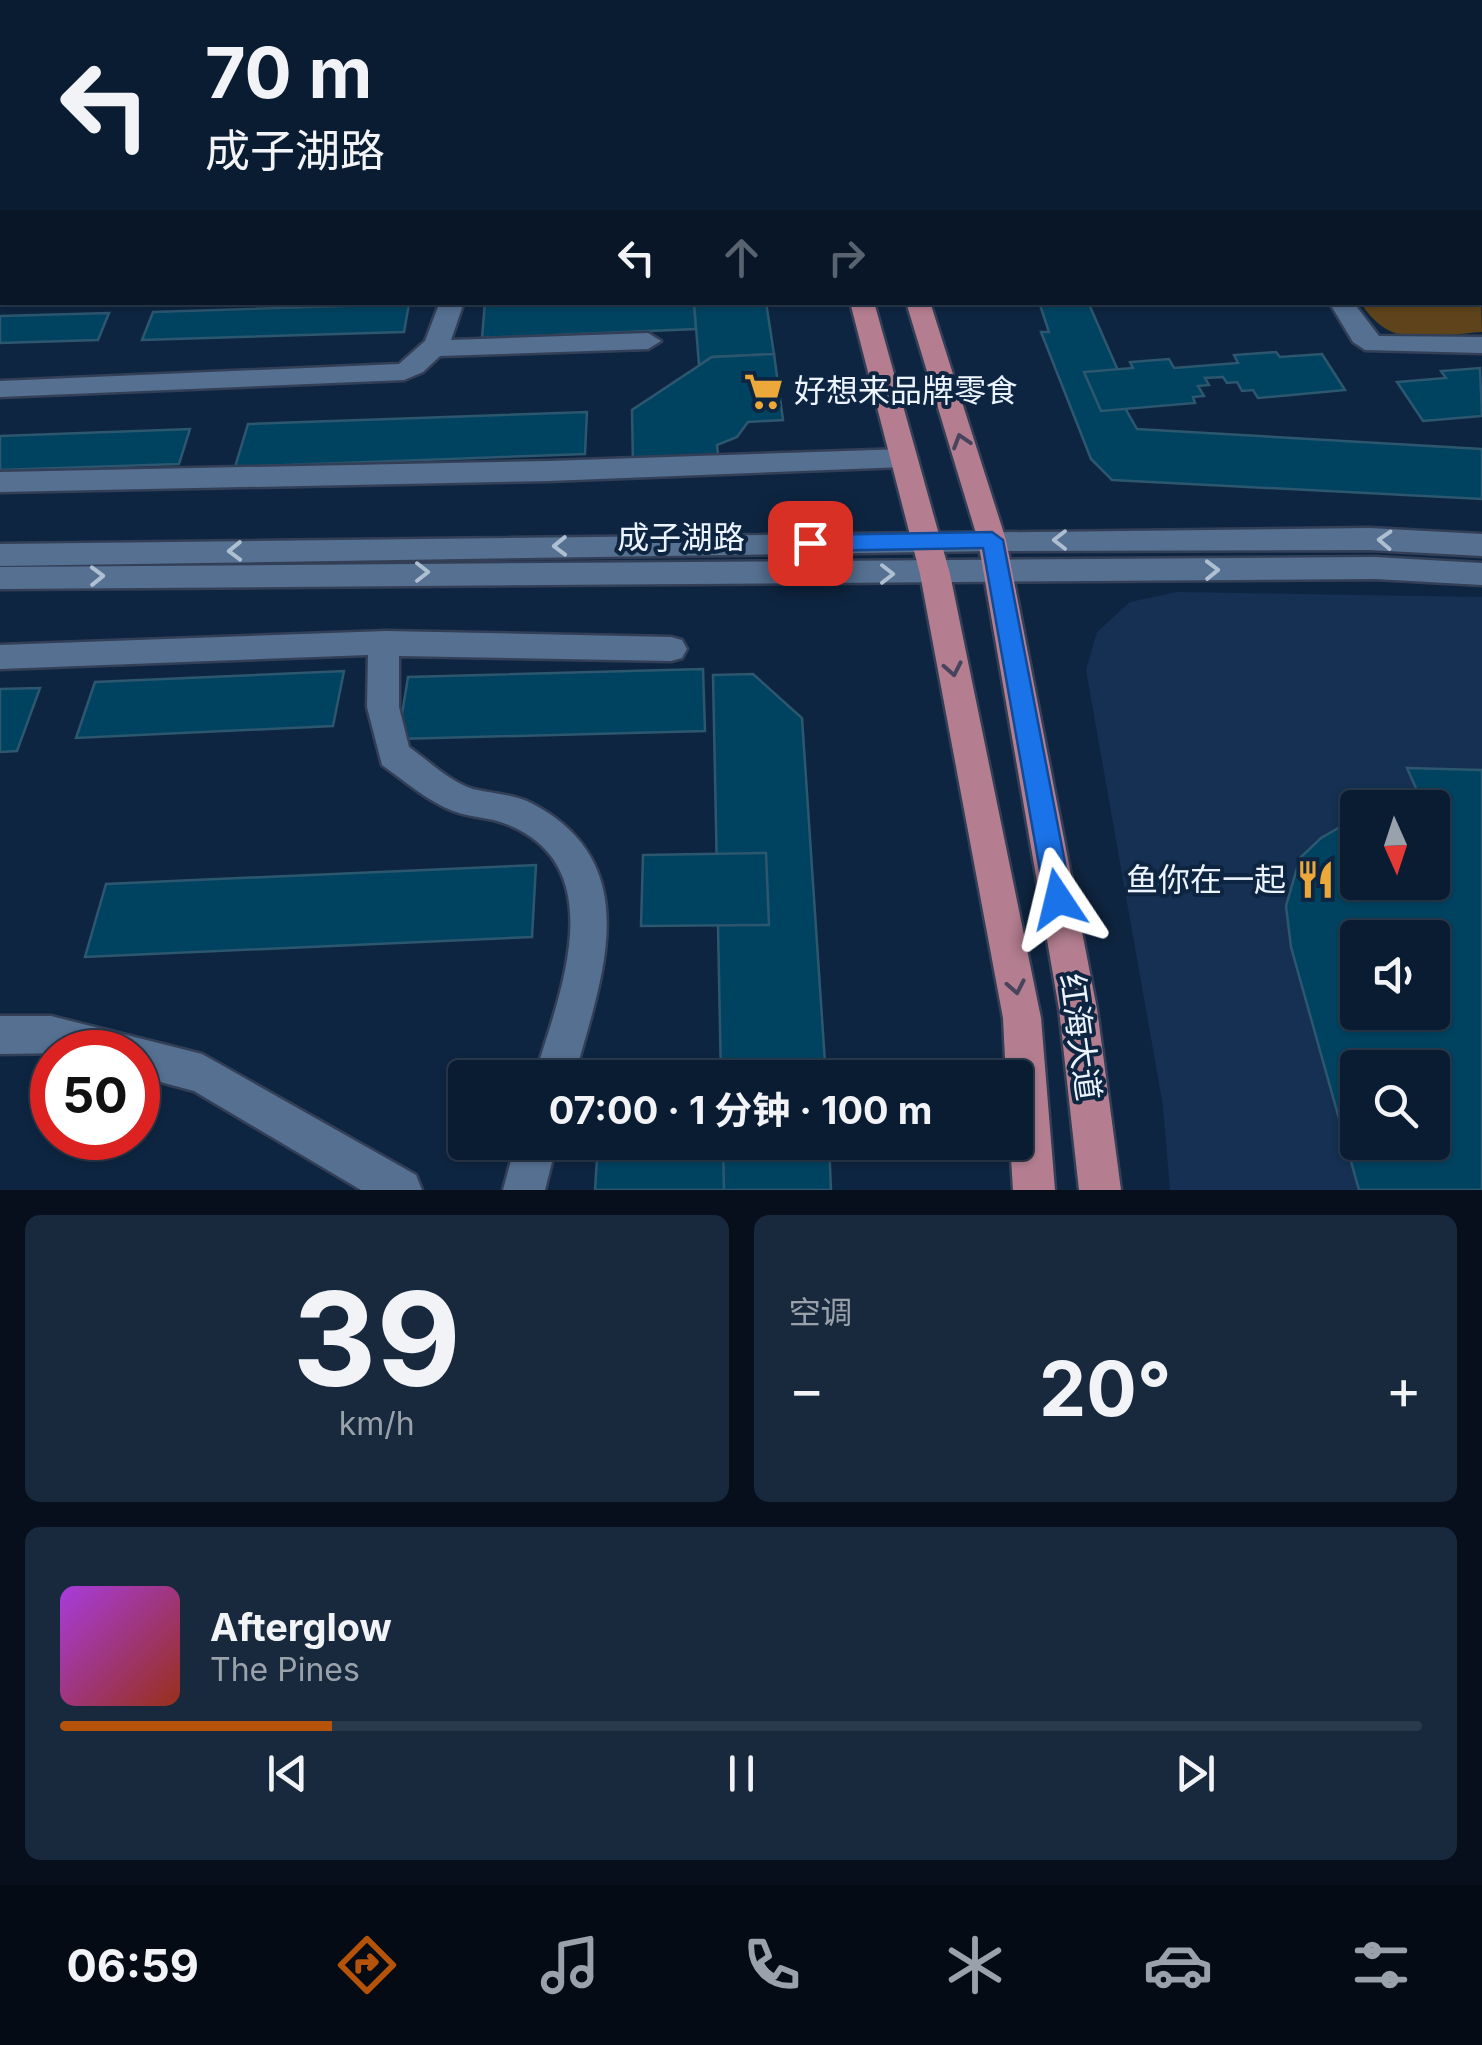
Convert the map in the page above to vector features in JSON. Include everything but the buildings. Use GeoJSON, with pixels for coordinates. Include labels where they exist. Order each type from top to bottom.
{"type":"FeatureCollection","features":[{"type":"Feature","properties":{"kind":"main road","name":"红海大道"},"geometry":{"type":"LineString","coordinates":[[863,305],[934,574],[1022,1018],[1034,1190]]}},
{"type":"Feature","properties":{"kind":"main road","name":"红海大道"},"geometry":{"type":"LineString","coordinates":[[919,305],[999,574],[1078,1009],[1100,1190]]}},
{"type":"Feature","properties":{"kind":"street"},"geometry":{"type":"LineString","coordinates":[[0,389],[379,376],[415,366],[436,348],[451,305]]}},
{"type":"Feature","properties":{"kind":"street"},"geometry":{"type":"LineString","coordinates":[[1343,305],[1362,336],[1374,344],[1482,345]]}},
{"type":"Feature","properties":{"kind":"street"},"geometry":{"type":"LineString","coordinates":[[436,348],[648,341]]}},
{"type":"Feature","properties":{"kind":"street"},"geometry":{"type":"LineString","coordinates":[[0,482],[568,471],[904,458]]}},
{"type":"Feature","properties":{"kind":"street","name":"成子湖路"},"geometry":{"type":"LineString","coordinates":[[0,555],[992,540],[1369,539],[1482,545]]}},
{"type":"Feature","properties":{"kind":"street","name":"成子湖路"},"geometry":{"type":"LineString","coordinates":[[0,578],[406,572],[999,574],[1374,568],[1482,574]]}},
{"type":"Feature","properties":{"kind":"street"},"geometry":{"type":"LineString","coordinates":[[384,644],[383,707],[394,755],[460,799],[518,814],[531,822],[570,847],[587,878],[592,928],[559,1060]]}},
{"type":"Feature","properties":{"kind":"street"},"geometry":{"type":"LineString","coordinates":[[0,657],[384,644],[671,649]]}},
{"type":"Feature","properties":{"kind":"street"},"geometry":{"type":"LineString","coordinates":[[0,1034],[30,1035]]}},
{"type":"Feature","properties":{"kind":"street"},"geometry":{"type":"LineString","coordinates":[[160,1063],[202,1074],[400,1190]]}},
{"type":"Feature","properties":{"kind":"street"},"geometry":{"type":"LineString","coordinates":[[524,1190],[532,1160]]}},
{"type":"Feature","properties":{"kind":"shaded area"},"geometry":{"type":"Polygon","coordinates":[[[1363,305],[1481,305],[1482,332],[1414,337],[1386,329],[1363,305]]]}},
{"type":"Feature","properties":{"kind":"shaded area"},"geometry":{"type":"Polygon","coordinates":[[[1177,592],[1482,597],[1482,1190],[1170,1190],[1163,1106],[1086,670],[1097,632],[1130,602],[1177,592]]]}},
{"type":"Feature","properties":{"kind":"place","name":"好想来品牌零食"},"geometry":{"type":"Point","coordinates":[764,391]}},
{"type":"Feature","properties":{"kind":"place","name":"鱼你在一起"},"geometry":{"type":"Point","coordinates":[1316,880]}},
{"type":"Feature","properties":{"kind":"route"},"geometry":{"type":"LineString","coordinates":[[810,543],[992,540],[1058,899]]}}]}
